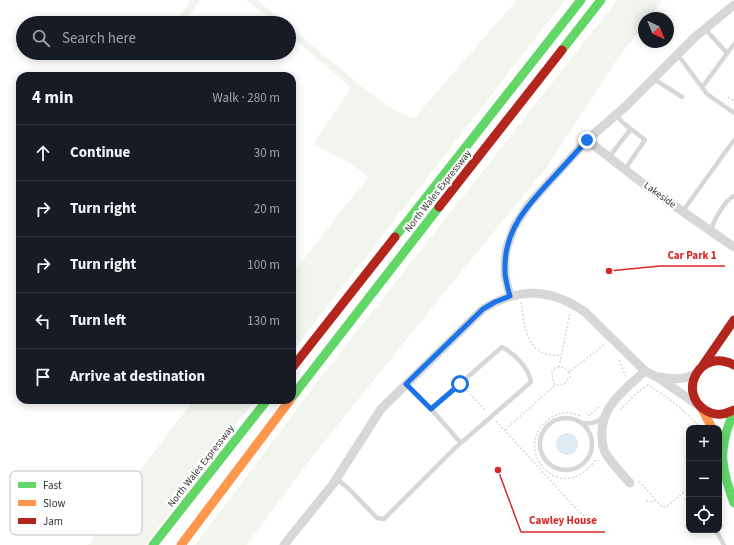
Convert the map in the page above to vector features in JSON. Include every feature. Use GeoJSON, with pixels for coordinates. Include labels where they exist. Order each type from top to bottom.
{"type":"FeatureCollection","features":[{"type":"Feature","properties":{"kind":"main road","name":"North Wales Expressway"},"geometry":{"type":"LineString","coordinates":[[296,363],[580,0]]}},
{"type":"Feature","properties":{"kind":"main road","name":"North Wales Expressway"},"geometry":{"type":"LineString","coordinates":[[296,392],[601,0]]}},
{"type":"Feature","properties":{"kind":"main road"},"geometry":{"type":"LineString","coordinates":[[710,425],[692,391],[693,381],[734,320]]}},
{"type":"Feature","properties":{"kind":"main road"},"geometry":{"type":"LineString","coordinates":[[699,370],[713,361],[722,361],[734,365]]}},
{"type":"Feature","properties":{"kind":"main road","name":"North Wales Expressway"},"geometry":{"type":"LineString","coordinates":[[153,545],[264,404]]}},
{"type":"Feature","properties":{"kind":"main road"},"geometry":{"type":"LineString","coordinates":[[181,545],[287,404]]}},
{"type":"Feature","properties":{"kind":"main road"},"geometry":{"type":"LineString","coordinates":[[700,406],[709,413],[719,415],[734,411]]}},
{"type":"Feature","properties":{"kind":"main road"},"geometry":{"type":"LineString","coordinates":[[722,442],[734,411]]}},
{"type":"Feature","properties":{"kind":"main road"},"geometry":{"type":"LineString","coordinates":[[722,461],[726,481],[734,503]]}},
{"type":"Feature","properties":{"kind":"street"},"geometry":{"type":"LineString","coordinates":[[510,296],[505,276],[505,261],[509,238],[514,227],[529,204],[587,140],[616,115],[705,29],[734,5]]}},
{"type":"Feature","properties":{"kind":"street","name":"Lakeside"},"geometry":{"type":"LineString","coordinates":[[587,140],[734,247]]}},
{"type":"Feature","properties":{"kind":"street"},"geometry":{"type":"LineString","coordinates":[[284,545],[337,479],[381,409],[483,309],[510,296],[541,293],[559,297],[574,304],[585,312],[645,371],[657,377],[700,406]]}},
{"type":"Feature","properties":{"kind":"street"},"geometry":{"type":"LineString","coordinates":[[657,377],[680,379],[688,378],[699,370]]}},
{"type":"Feature","properties":{"kind":"street"},"geometry":{"type":"LineString","coordinates":[[633,481],[606,454],[602,443],[601,431],[604,417],[609,406],[645,371]]}},
{"type":"Feature","properties":{"kind":"lane"},"geometry":{"type":"LineString","coordinates":[[705,29],[727,53]]}},
{"type":"Feature","properties":{"kind":"lane"},"geometry":{"type":"LineString","coordinates":[[703,86],[734,44]]}},
{"type":"Feature","properties":{"kind":"lane"},"geometry":{"type":"LineString","coordinates":[[678,55],[703,86],[707,94],[734,113]]}},
{"type":"Feature","properties":{"kind":"lane"},"geometry":{"type":"LineString","coordinates":[[654,78],[682,97]]}},
{"type":"Feature","properties":{"kind":"lane"},"geometry":{"type":"LineString","coordinates":[[616,115],[645,140],[625,169]]}},
{"type":"Feature","properties":{"kind":"lane"},"geometry":{"type":"LineString","coordinates":[[609,157],[631,129]]}},
{"type":"Feature","properties":{"kind":"lane"},"geometry":{"type":"LineString","coordinates":[[684,212],[685,208],[734,140]]}},
{"type":"Feature","properties":{"kind":"lane"},"geometry":{"type":"LineString","coordinates":[[711,231],[720,212],[730,198],[734,196]]}},
{"type":"Feature","properties":{"kind":"lane"},"geometry":{"type":"LineString","coordinates":[[337,479],[349,489],[377,518],[384,519],[461,443],[531,382],[530,374],[512,352],[502,346],[431,409]]}},
{"type":"Feature","properties":{"kind":"lane"},"geometry":{"type":"LineString","coordinates":[[406,384],[431,409],[461,443]]}},
{"type":"Feature","properties":{"kind":"lane"},"geometry":{"type":"LineString","coordinates":[[602,443],[580,467],[573,470],[564,470],[556,469],[549,465],[541,451],[540,443],[541,435],[546,428],[552,422],[559,419],[575,419],[583,423],[591,424],[604,417]]}},
{"type":"Feature","properties":{"kind":"lane"},"geometry":{"type":"LineString","coordinates":[[583,423],[587,427],[592,437],[591,454]]}},
{"type":"Feature","properties":{"kind":"lane"},"geometry":{"type":"LineString","coordinates":[[718,533],[724,545]]}},
{"type":"Feature","properties":{"kind":"path"},"geometry":{"type":"LineString","coordinates":[[728,97],[734,101]]}},
{"type":"Feature","properties":{"kind":"path"},"geometry":{"type":"LineString","coordinates":[[519,294],[525,328],[530,341],[537,349],[545,354],[561,356]]}},
{"type":"Feature","properties":{"kind":"path"},"geometry":{"type":"LineString","coordinates":[[559,367],[570,309]]}},
{"type":"Feature","properties":{"kind":"path"},"geometry":{"type":"LineString","coordinates":[[569,372],[611,339]]}},
{"type":"Feature","properties":{"kind":"path"},"geometry":{"type":"LineString","coordinates":[[505,430],[555,385],[564,384],[570,377],[569,372],[564,367],[556,368],[552,372],[553,382],[555,385]]}},
{"type":"Feature","properties":{"kind":"path"},"geometry":{"type":"LineString","coordinates":[[460,384],[505,430],[581,514],[589,520]]}},
{"type":"Feature","properties":{"kind":"path"},"geometry":{"type":"LineString","coordinates":[[617,413],[639,391],[648,385],[660,392],[688,415],[697,425]]}},
{"type":"Feature","properties":{"kind":"path"},"geometry":{"type":"LineString","coordinates":[[633,481],[662,507],[666,507],[686,490]]}},
{"type":"Feature","properties":{"kind":"path"},"geometry":{"type":"LineString","coordinates":[[646,501],[652,502],[655,500]]}},
{"type":"Feature","properties":{"kind":"shaded area"},"geometry":{"type":"Polygon","coordinates":[[[191,0],[200,0],[189,16],[180,16],[191,0]]]}},
{"type":"Feature","properties":{"kind":"shaded area"},"geometry":{"type":"Polygon","coordinates":[[[246,0],[257,0],[276,16],[266,16],[246,0]]]}},
{"type":"Feature","properties":{"kind":"shaded area"},"geometry":{"type":"Polygon","coordinates":[[[517,0],[565,0],[296,347],[296,269],[368,177],[351,164],[313,144],[351,88],[296,40],[296,32],[366,90],[397,112],[414,118],[517,0]]]}},
{"type":"Feature","properties":{"kind":"shaded area"},"geometry":{"type":"Polygon","coordinates":[[[617,0],[662,0],[653,12],[638,12],[638,32],[616,61],[547,167],[312,457],[247,545],[195,545],[322,376],[617,0]]]}},
{"type":"Feature","properties":{"kind":"shaded area"},"geometry":{"type":"Polygon","coordinates":[[[191,404],[252,404],[145,545],[88,545],[95,535],[142,535],[142,471],[139,471],[191,404]]]}},
{"type":"Feature","properties":{"kind":"shaded area"},"geometry":{"type":"Polygon","coordinates":[[[567,433],[575,436],[578,444],[575,452],[567,455],[559,452],[556,444],[559,436],[567,433]]]}},
{"type":"Feature","properties":{"kind":"traffic: fast"},"geometry":{"type":"LineString","coordinates":[[395,237],[581,0]]}},
{"type":"Feature","properties":{"kind":"traffic: fast"},"geometry":{"type":"LineString","coordinates":[[562,50],[601,0]]}},
{"type":"Feature","properties":{"kind":"traffic: fast"},"geometry":{"type":"LineString","coordinates":[[296,392],[439,207]]}},
{"type":"Feature","properties":{"kind":"traffic: fast"},"geometry":{"type":"LineString","coordinates":[[153,545],[264,404]]}},
{"type":"Feature","properties":{"kind":"traffic: fast"},"geometry":{"type":"LineString","coordinates":[[734,411],[725,436],[723,447],[726,478],[734,503]]}},
{"type":"Feature","properties":{"kind":"traffic: slow"},"geometry":{"type":"LineString","coordinates":[[181,545],[287,404]]}},
{"type":"Feature","properties":{"kind":"traffic: slow"},"geometry":{"type":"LineString","coordinates":[[702,409],[710,425]]}},
{"type":"Feature","properties":{"kind":"traffic: jam"},"geometry":{"type":"LineString","coordinates":[[439,207],[562,50]]}},
{"type":"Feature","properties":{"kind":"traffic: jam"},"geometry":{"type":"LineString","coordinates":[[296,363],[395,237]]}},
{"type":"Feature","properties":{"kind":"traffic: jam"},"geometry":{"type":"LineString","coordinates":[[703,365],[734,320]]}},
{"type":"Feature","properties":{"kind":"traffic: jam"},"geometry":{"type":"LineString","coordinates":[[734,365],[722,361],[711,362],[702,367],[696,374],[693,383],[693,393],[697,402],[705,410],[713,414],[725,414],[734,410]]}},
{"type":"Feature","properties":{"kind":"place","name":"Car Park 1"},"geometry":{"type":"Point","coordinates":[609,271]}},
{"type":"Feature","properties":{"kind":"place","name":"Cawley House"},"geometry":{"type":"Point","coordinates":[498,470]}},
{"type":"Feature","properties":{"kind":"route"},"geometry":{"type":"LineString","coordinates":[[460,384],[431,409],[406,384],[483,309],[510,296],[504,266],[509,238],[518,218],[587,140]]}}]}
